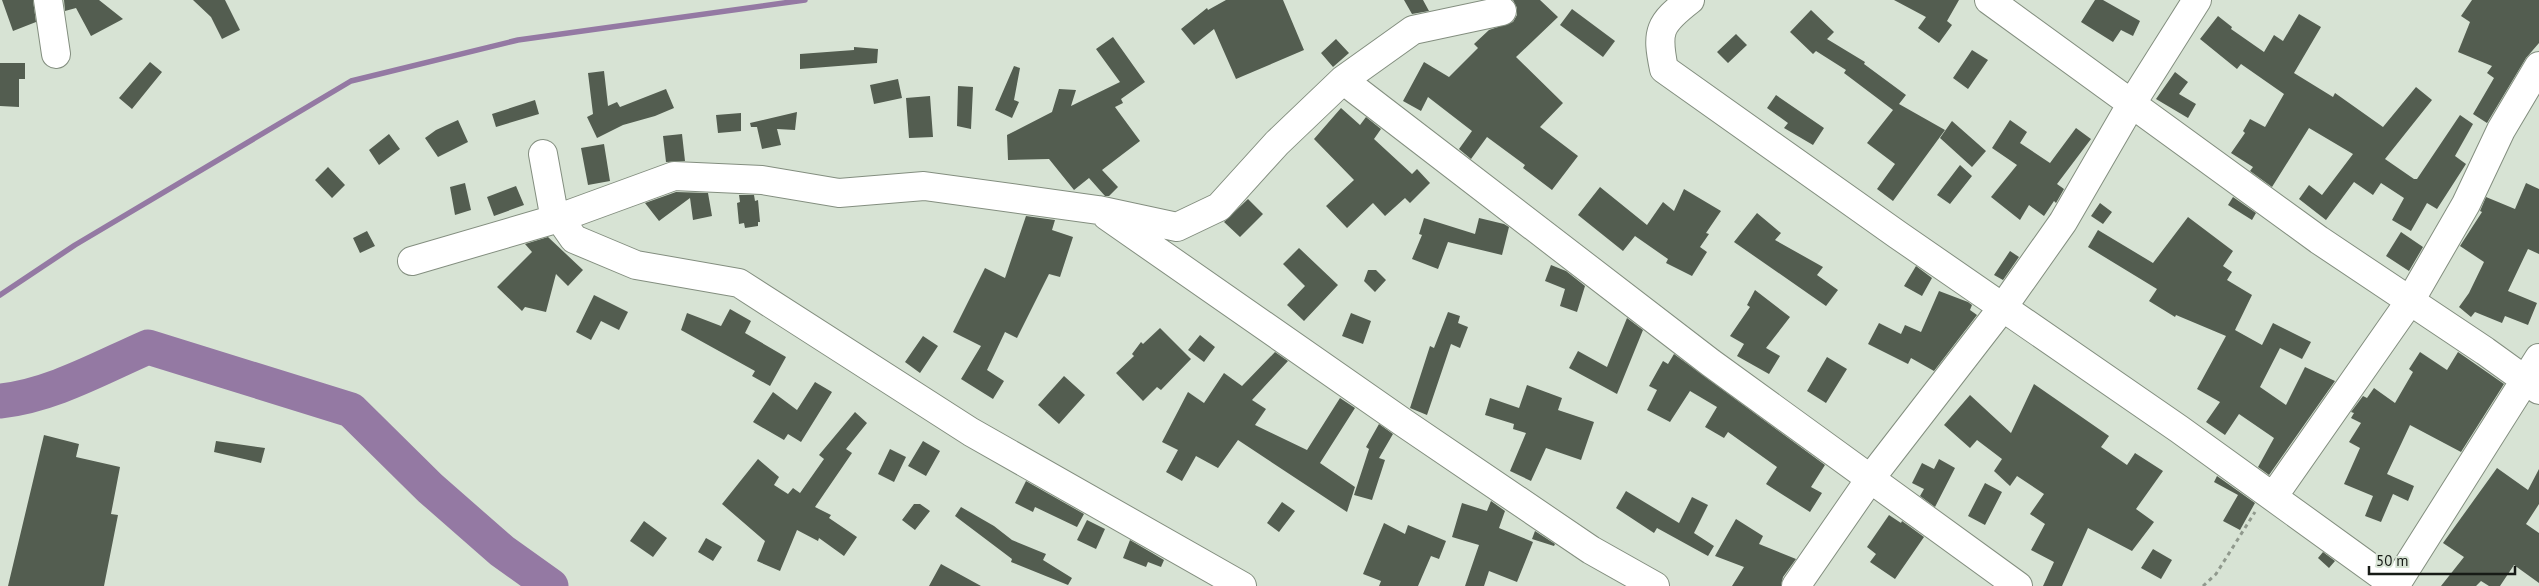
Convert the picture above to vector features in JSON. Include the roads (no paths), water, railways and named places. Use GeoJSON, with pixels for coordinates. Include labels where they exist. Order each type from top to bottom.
{"type":"FeatureCollection","features":[{"type":"Feature","properties":{"kind":"street"},"geometry":{"type":"LineString","coordinates":[[48,0],[56,54]]}},
{"type":"Feature","properties":{"kind":"street"},"geometry":{"type":"LineString","coordinates":[[1690,0],[1662,25],[1659,44],[1664,68],[2179,429],[2396,586],[2535,376],[2410,301],[2319,240],[1989,0]]}},
{"type":"Feature","properties":{"kind":"street"},"geometry":{"type":"LineString","coordinates":[[1796,586],[1870,479],[2003,307],[2063,222],[2132,103],[2197,0]]}},
{"type":"Feature","properties":{"kind":"street"},"geometry":{"type":"LineString","coordinates":[[412,261],[559,218],[674,176],[762,180],[839,193],[924,186],[1098,210],[1177,226],[1219,207],[1277,143],[1343,80],[1412,30],[1502,11]]}},
{"type":"Feature","properties":{"kind":"street"},"geometry":{"type":"LineString","coordinates":[[2269,494],[2410,301],[2466,204],[2501,130],[2539,66]]}},
{"type":"Feature","properties":{"kind":"street"},"geometry":{"type":"LineString","coordinates":[[1343,80],[1711,364],[2018,586]]}},
{"type":"Feature","properties":{"kind":"street"},"geometry":{"type":"LineString","coordinates":[[543,154],[553,209],[574,239],[636,265],[739,283],[971,432],[1242,586]]}},
{"type":"Feature","properties":{"kind":"street"},"geometry":{"type":"LineString","coordinates":[[1098,210],[1412,429],[1591,550],[1655,586]]}},
{"type":"Feature","properties":{"kind":"waterway"},"geometry":{"type":"LineString","coordinates":[[0,295],[75,245],[351,81],[518,40],[805,0]]}},
{"type":"Feature","properties":{"kind":"waterway"},"geometry":{"type":"LineString","coordinates":[[0,401],[19,398],[57,387],[148,347],[351,410],[430,488],[502,551],[551,586]]}}]}
